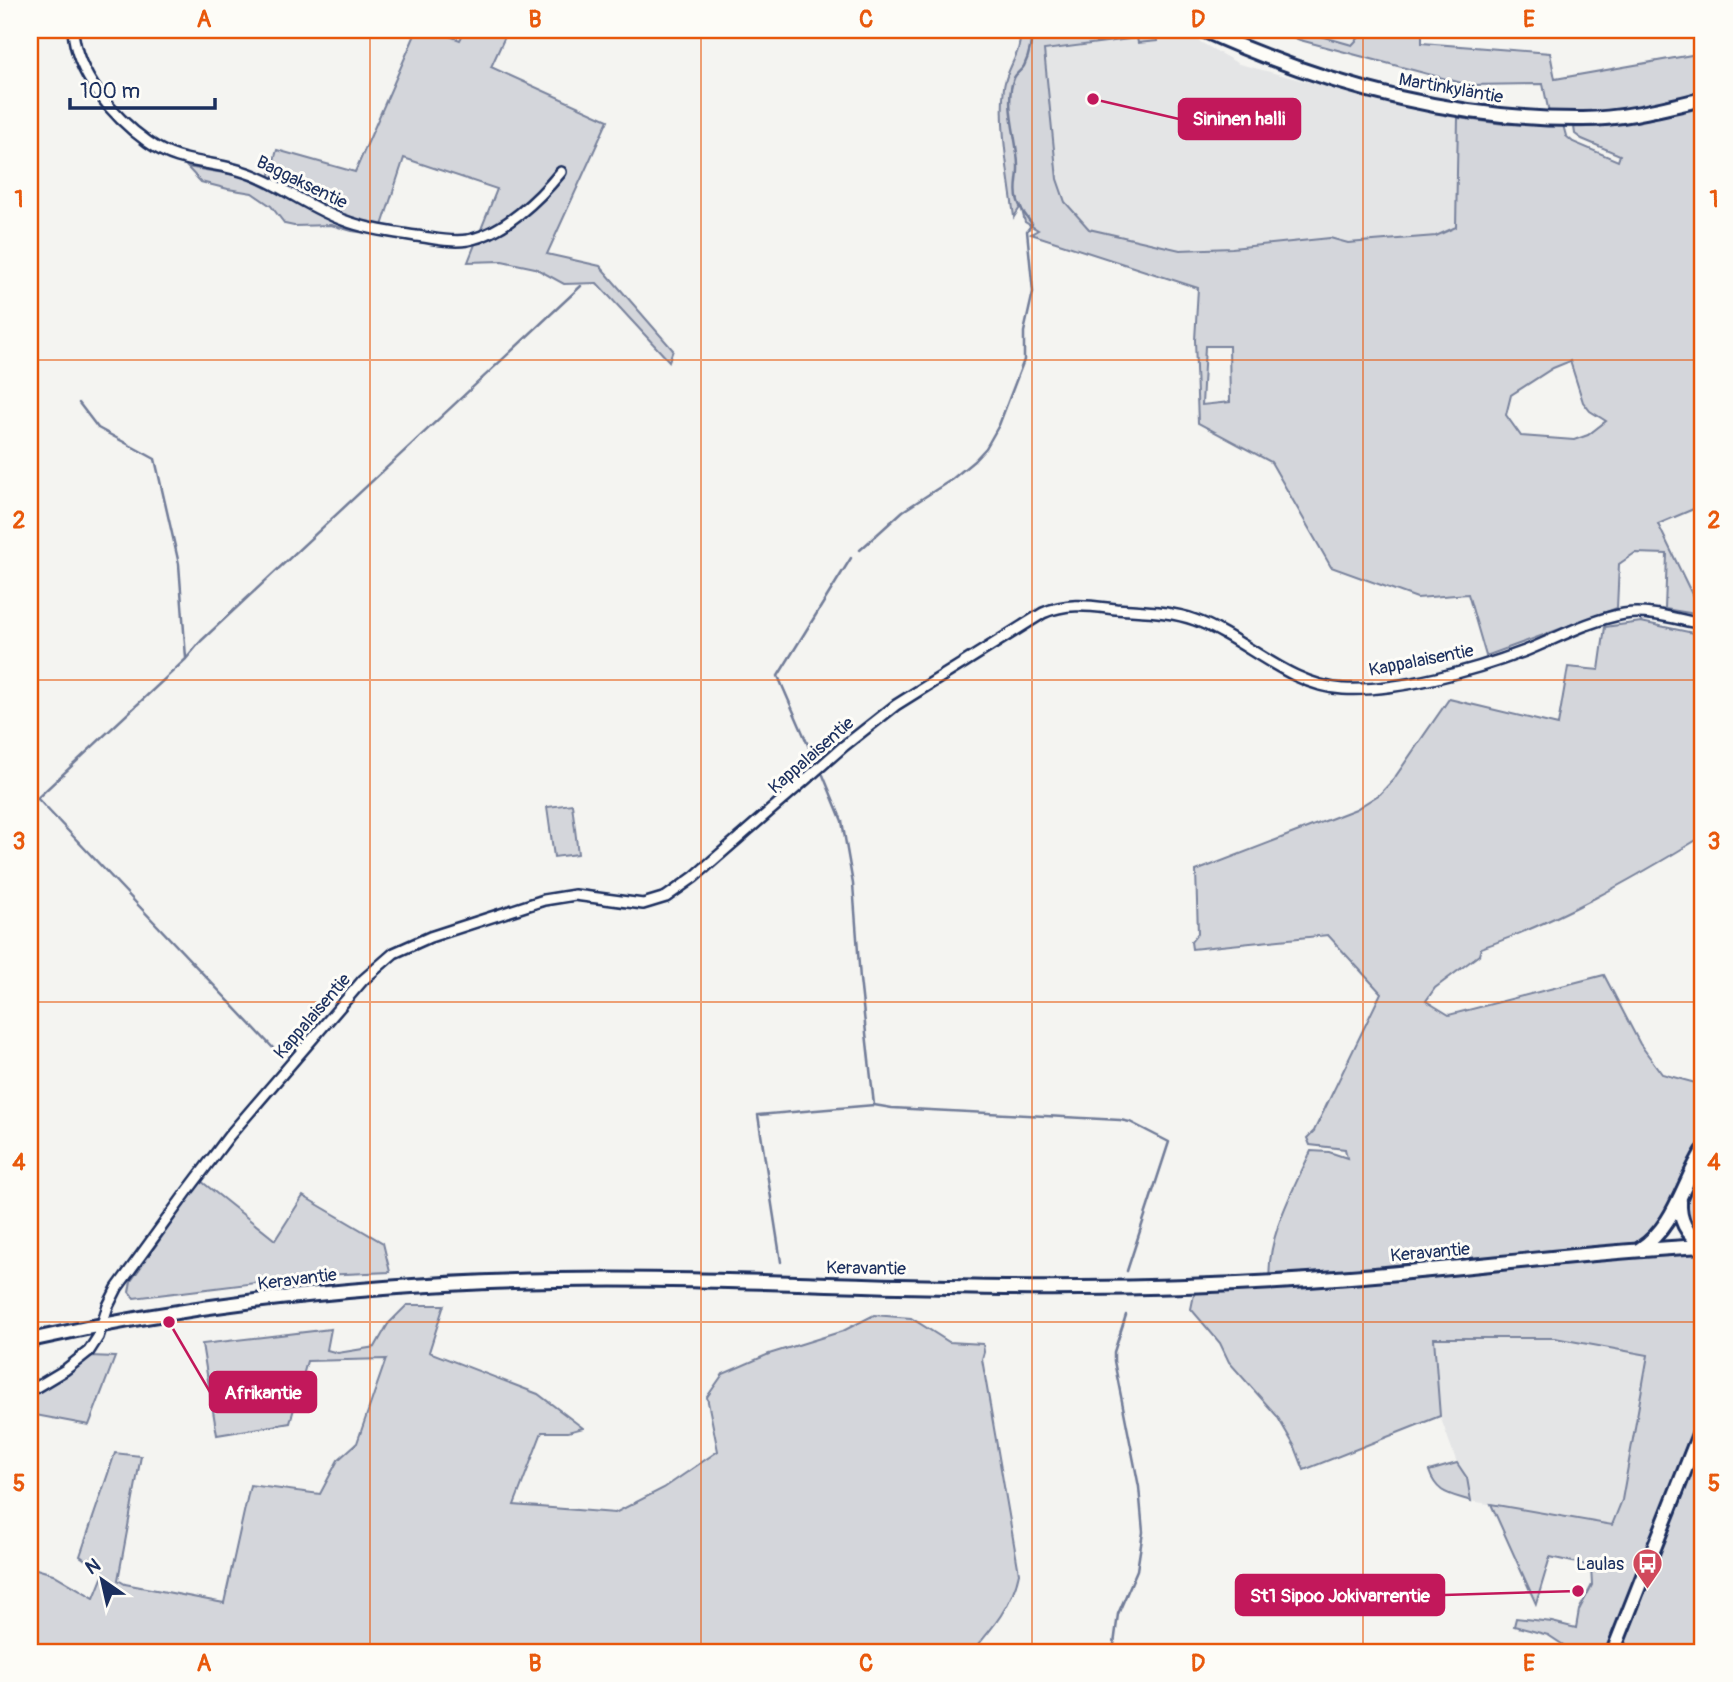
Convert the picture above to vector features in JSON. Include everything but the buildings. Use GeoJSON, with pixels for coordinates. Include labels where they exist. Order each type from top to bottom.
{"type":"FeatureCollection","features":[{"type":"Feature","properties":{"kind":"main road","name":"Martinkyläntie"},"geometry":{"type":"LineString","coordinates":[[1203,30],[1265,58],[1327,80],[1468,111],[1506,116],[1584,119],[1629,114],[1703,99]]}},
{"type":"Feature","properties":{"kind":"main road"},"geometry":{"type":"LineString","coordinates":[[1639,1250],[1656,1237],[1675,1208],[1703,1151]]}},
{"type":"Feature","properties":{"kind":"main road"},"geometry":{"type":"LineString","coordinates":[[1681,1196],[1680,1207],[1686,1229],[1703,1244]]}},
{"type":"Feature","properties":{"kind":"main road","name":"Keravantie"},"geometry":{"type":"LineString","coordinates":[[30,1340],[103,1325],[297,1296],[451,1284],[557,1280],[678,1280],[940,1287],[1150,1287],[1348,1277],[1703,1244]]}},
{"type":"Feature","properties":{"kind":"main road"},"geometry":{"type":"LineString","coordinates":[[1617,1651],[1703,1424]]}},
{"type":"Feature","properties":{"kind":"street","name":"Baggaksentie"},"geometry":{"type":"LineString","coordinates":[[73,30],[75,46],[102,97],[115,114],[147,141],[163,152],[181,159],[239,170],[342,220],[393,232],[450,241],[467,240],[488,233],[523,211],[541,196],[561,172]]}},
{"type":"Feature","properties":{"kind":"street","name":"Kappalaisentie"},"geometry":{"type":"LineString","coordinates":[[30,1391],[65,1370],[89,1351],[98,1337],[117,1288],[229,1136],[363,979],[394,953],[430,937],[544,900],[575,895],[643,904],[675,892],[896,705],[1043,613],[1064,605],[1076,605],[1193,619],[1281,668],[1342,689],[1397,685],[1483,664],[1624,614],[1654,615],[1703,624]]}},
{"type":"Feature","properties":{"kind":"shaded area"},"geometry":{"type":"Polygon","coordinates":[[[417,30],[433,30],[460,40],[465,30],[508,30],[491,67],[608,120],[547,254],[600,266],[673,350],[669,361],[597,283],[564,284],[535,268],[502,261],[468,262],[497,189],[404,158],[379,235],[331,225],[285,224],[271,206],[252,193],[201,182],[187,167],[242,176],[266,188],[277,150],[355,172],[417,30]]]}},
{"type":"Feature","properties":{"kind":"shaded area"},"geometry":{"type":"Polygon","coordinates":[[[1019,30],[1156,30],[1157,41],[1138,43],[1137,38],[1044,50],[1057,179],[1065,202],[1089,229],[1180,250],[1232,248],[1330,238],[1348,243],[1436,236],[1456,227],[1458,118],[1504,124],[1563,125],[1566,136],[1573,142],[1618,161],[1620,155],[1582,139],[1575,134],[1574,127],[1604,126],[1639,120],[1703,104],[1703,505],[1658,524],[1702,615],[1665,609],[1667,554],[1635,553],[1619,564],[1617,608],[1486,656],[1468,594],[1417,598],[1331,567],[1271,462],[1198,423],[1195,340],[1198,288],[1031,234],[1038,230],[1025,222],[1021,206],[1014,217],[1005,152],[1003,102],[1006,79],[1020,38],[1019,30]],[[1205,346],[1202,405],[1230,402],[1229,346],[1205,346]],[[1570,361],[1553,368],[1511,395],[1506,415],[1521,436],[1574,440],[1588,435],[1606,421],[1590,411],[1583,402],[1570,361]]]}},
{"type":"Feature","properties":{"kind":"shaded area"},"geometry":{"type":"Polygon","coordinates":[[[1156,30],[1179,30],[1239,64],[1458,118],[1456,227],[1436,236],[1348,243],[1330,238],[1232,248],[1180,250],[1089,229],[1065,202],[1057,179],[1043,50],[1137,38],[1137,42],[1157,41],[1156,30]]]}},
{"type":"Feature","properties":{"kind":"shaded area"},"geometry":{"type":"Polygon","coordinates":[[[1275,30],[1299,30],[1352,45],[1366,30],[1422,30],[1422,43],[1550,53],[1555,79],[1703,53],[1703,99],[1661,109],[1550,118],[1543,84],[1469,85],[1300,40],[1275,30]]]}},
{"type":"Feature","properties":{"kind":"shaded area"},"geometry":{"type":"Polygon","coordinates":[[[1299,30],[1366,30],[1352,45],[1299,30]]]}},
{"type":"Feature","properties":{"kind":"shaded area"},"geometry":{"type":"Polygon","coordinates":[[[1641,622],[1703,635],[1703,836],[1595,898],[1539,925],[1481,948],[1479,955],[1435,988],[1426,1001],[1449,1015],[1604,975],[1640,1044],[1662,1074],[1703,1085],[1703,1242],[1696,1240],[1680,1207],[1641,1249],[1703,1246],[1703,1652],[1574,1652],[1548,1635],[1514,1626],[1516,1618],[1576,1628],[1579,1610],[1592,1585],[1591,1566],[1550,1557],[1536,1604],[1491,1504],[1612,1525],[1622,1500],[1648,1355],[1555,1338],[1434,1338],[1440,1416],[1304,1470],[1295,1447],[1277,1416],[1229,1362],[1220,1343],[1191,1309],[1196,1285],[1270,1282],[1276,1232],[1311,1151],[1329,1152],[1347,1158],[1345,1149],[1310,1145],[1307,1138],[1314,1131],[1381,993],[1328,935],[1192,949],[1191,942],[1198,933],[1196,871],[1356,809],[1380,794],[1393,780],[1449,699],[1558,725],[1568,667],[1599,670],[1605,627],[1641,622]]]}},
{"type":"Feature","properties":{"kind":"shaded area"},"geometry":{"type":"Polygon","coordinates":[[[572,804],[578,854],[554,857],[547,807],[572,804]]]}},
{"type":"Feature","properties":{"kind":"shaded area"},"geometry":{"type":"Polygon","coordinates":[[[201,1181],[275,1240],[303,1196],[383,1243],[390,1272],[322,1275],[134,1298],[129,1292],[131,1281],[201,1181]]]}},
{"type":"Feature","properties":{"kind":"shaded area"},"geometry":{"type":"Polygon","coordinates":[[[407,1305],[444,1305],[429,1352],[538,1394],[583,1428],[568,1432],[542,1432],[514,1505],[615,1513],[664,1488],[718,1451],[707,1397],[723,1374],[769,1354],[843,1331],[874,1315],[911,1318],[949,1342],[983,1344],[982,1359],[1019,1573],[1007,1606],[972,1652],[30,1652],[30,1567],[53,1574],[94,1598],[104,1573],[80,1556],[115,1453],[141,1456],[118,1580],[125,1584],[224,1603],[250,1485],[320,1494],[338,1460],[357,1443],[386,1359],[307,1361],[290,1423],[217,1435],[202,1344],[331,1329],[327,1350],[338,1353],[375,1347],[388,1324],[407,1305]]]}},
{"type":"Feature","properties":{"kind":"shaded area"},"geometry":{"type":"Polygon","coordinates":[[[1434,1338],[1555,1338],[1648,1355],[1622,1500],[1612,1525],[1471,1501],[1467,1478],[1457,1463],[1440,1416],[1434,1338]]]}},
{"type":"Feature","properties":{"kind":"shaded area"},"geometry":{"type":"Polygon","coordinates":[[[90,1356],[115,1357],[89,1425],[30,1414],[30,1397],[90,1356]]]}},
{"type":"Feature","properties":{"kind":"shaded area"},"geometry":{"type":"Polygon","coordinates":[[[1457,1463],[1467,1478],[1471,1501],[1440,1489],[1429,1471],[1457,1463]]]}},
{"type":"Feature","properties":{"kind":"waterway"},"geometry":{"type":"LineString","coordinates":[[860,550],[903,511],[951,480],[986,448],[999,425],[1024,360],[1024,332],[1033,292],[1027,231],[1032,224],[1017,197],[1018,158],[1010,100],[1014,78],[1024,66],[1029,53],[1030,30]]}},
{"type":"Feature","properties":{"kind":"waterway"},"geometry":{"type":"LineString","coordinates":[[30,805],[186,659],[201,641],[581,286]]}},
{"type":"Feature","properties":{"kind":"waterway"},"geometry":{"type":"LineString","coordinates":[[79,403],[98,428],[155,459],[179,564],[186,658]]}},
{"type":"Feature","properties":{"kind":"waterway"},"geometry":{"type":"LineString","coordinates":[[815,761],[778,676],[851,558]]}},
{"type":"Feature","properties":{"kind":"waterway"},"geometry":{"type":"LineString","coordinates":[[823,775],[842,821],[853,884],[874,1105]]}},
{"type":"Feature","properties":{"kind":"waterway"},"geometry":{"type":"LineString","coordinates":[[37,798],[274,1049]]}},
{"type":"Feature","properties":{"kind":"waterway"},"geometry":{"type":"LineString","coordinates":[[781,1262],[758,1115],[874,1105],[1120,1120],[1130,1122],[1169,1142],[1127,1271]]}},
{"type":"Feature","properties":{"kind":"waterway"},"geometry":{"type":"LineString","coordinates":[[1113,1652],[1118,1614],[1137,1570],[1143,1532],[1139,1487],[1114,1361],[1114,1352],[1126,1315]]}},
{"type":"Feature","properties":{"kind":"place","name":"Sininen halli"},"geometry":{"type":"Point","coordinates":[1093,99]}},
{"type":"Feature","properties":{"kind":"place","name":"Afrikantie"},"geometry":{"type":"Point","coordinates":[169,1322]}},
{"type":"Feature","properties":{"kind":"place","name":"St1 Sipoo Jokivarrentie"},"geometry":{"type":"Point","coordinates":[1578,1591]}},
{"type":"Feature","properties":{"kind":"place","name":"Laulas"},"geometry":{"type":"Point","coordinates":[1647,1591]}}]}
